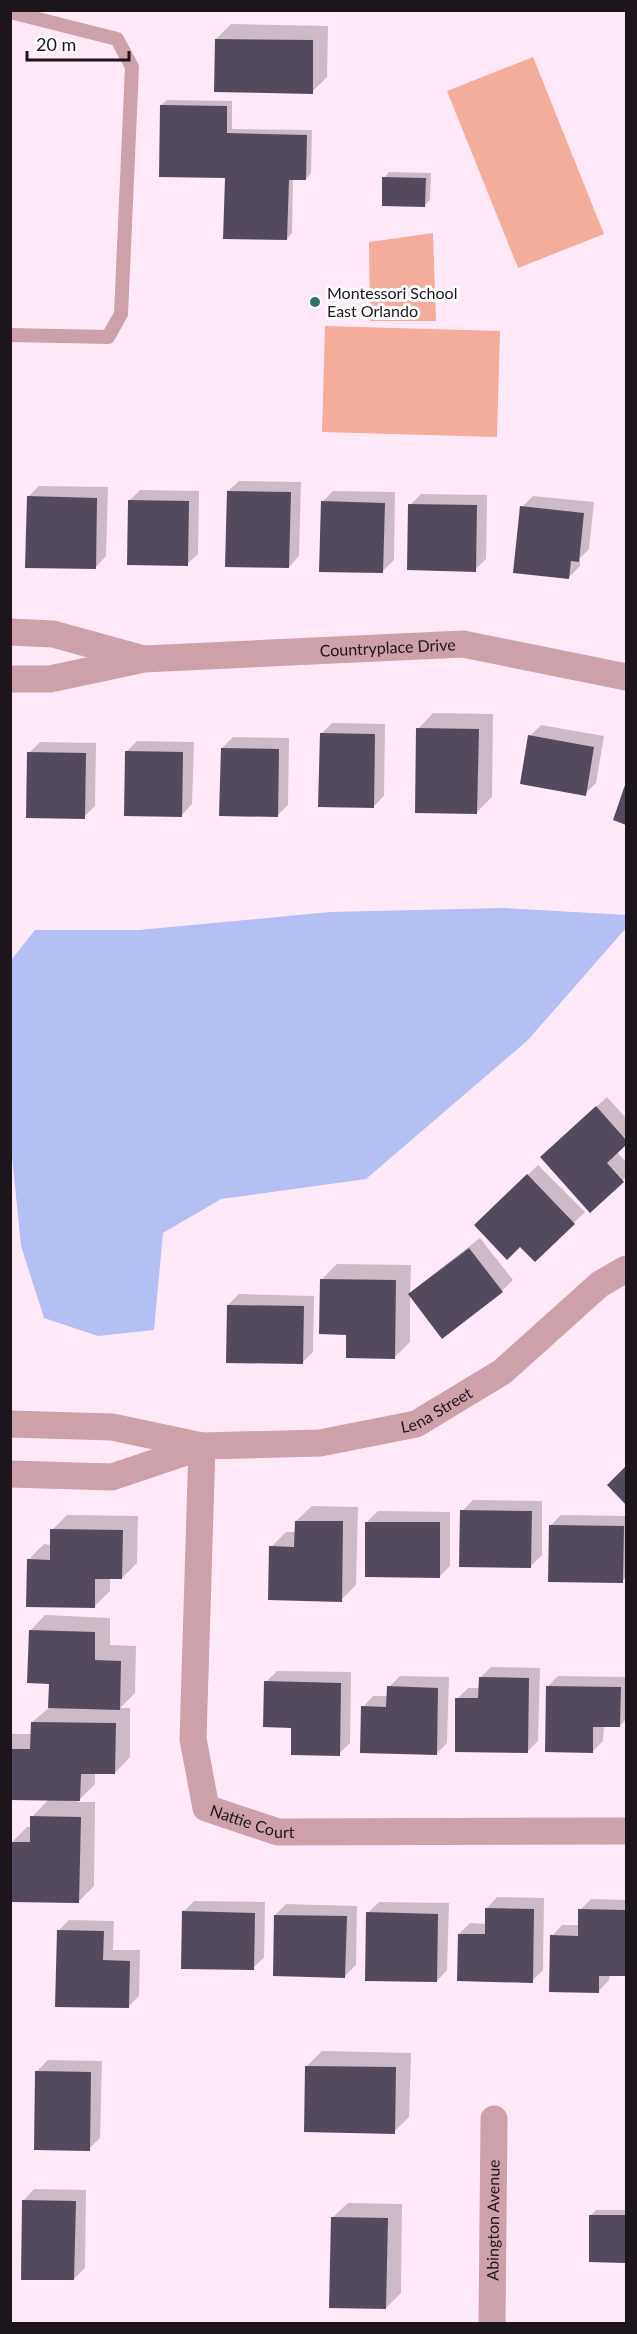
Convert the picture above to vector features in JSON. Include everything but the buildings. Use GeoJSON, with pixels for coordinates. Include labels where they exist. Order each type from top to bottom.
{"type":"FeatureCollection","features":[{"type":"Feature","properties":{"kind":"street","name":"Countryplace Drive"},"geometry":{"type":"LineString","coordinates":[[10,632],[53,634],[144,659]]}},
{"type":"Feature","properties":{"kind":"street","name":"Countryplace Drive"},"geometry":{"type":"LineString","coordinates":[[10,679],[50,679],[144,659],[463,644],[627,677]]}},
{"type":"Feature","properties":{"kind":"street","name":"Lena Street"},"geometry":{"type":"LineString","coordinates":[[10,1424],[112,1427],[202,1446],[320,1443],[416,1424],[502,1372],[600,1284],[627,1269]]}},
{"type":"Feature","properties":{"kind":"street","name":"Lena Street"},"geometry":{"type":"LineString","coordinates":[[10,1474],[112,1477],[202,1446]]}},
{"type":"Feature","properties":{"kind":"street","name":"Nattie Court"},"geometry":{"type":"LineString","coordinates":[[202,1446],[193,1739],[206,1808],[278,1832],[627,1831]]}},
{"type":"Feature","properties":{"kind":"street","name":"Abington Avenue"},"geometry":{"type":"LineString","coordinates":[[492,2324],[494,2119]]}},
{"type":"Feature","properties":{"kind":"lane"},"geometry":{"type":"LineString","coordinates":[[10,12],[117,39],[132,66],[121,314],[108,337],[10,335]]}},
{"type":"Feature","properties":{"kind":"shaded area"},"geometry":{"type":"Polygon","coordinates":[[[533,57],[604,234],[518,268],[447,91],[533,57]]]}},
{"type":"Feature","properties":{"kind":"shaded area"},"geometry":{"type":"Polygon","coordinates":[[[433,233],[436,321],[370,321],[369,242],[433,233]]]}},
{"type":"Feature","properties":{"kind":"shaded area"},"geometry":{"type":"Polygon","coordinates":[[[325,326],[500,331],[497,437],[322,432],[325,326]]]}},
{"type":"Feature","properties":{"kind":"water"},"geometry":{"type":"Polygon","coordinates":[[[504,908],[626,915],[626,928],[528,1040],[366,1179],[221,1199],[163,1233],[154,1330],[98,1336],[44,1318],[21,1246],[12,1156],[12,959],[35,930],[139,930],[330,912],[504,908]]]}},
{"type":"Feature","properties":{"kind":"place","name":"Montessori School East Orlando"},"geometry":{"type":"Point","coordinates":[315,302]}}]}
